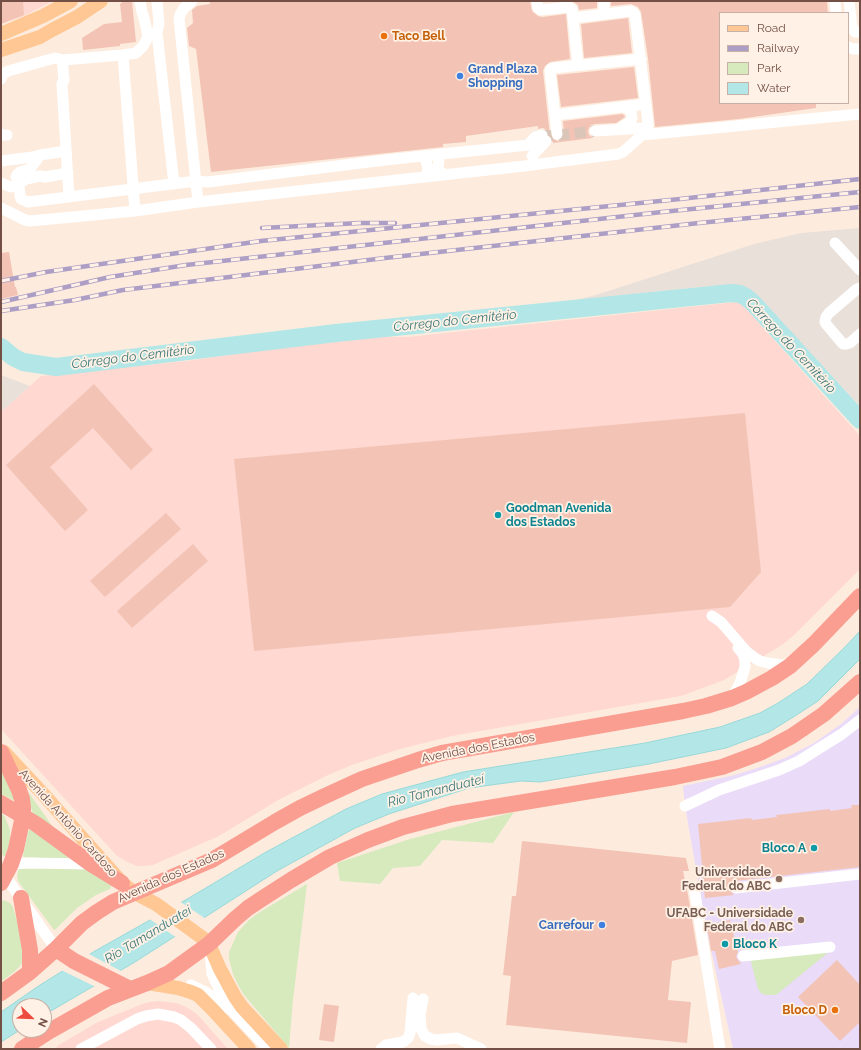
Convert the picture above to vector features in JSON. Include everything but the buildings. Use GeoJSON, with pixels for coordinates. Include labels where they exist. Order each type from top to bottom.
{"type":"FeatureCollection","features":[{"type":"Feature","properties":{"kind":"highway","name":"Avenida dos Estados"},"geometry":{"type":"LineString","coordinates":[[1,993],[30,972],[82,923],[113,902],[212,860],[275,822],[325,796],[362,779],[442,753],[683,711],[732,698],[760,685],[790,666],[814,644],[860,596]]}},
{"type":"Feature","properties":{"kind":"highway"},"geometry":{"type":"LineString","coordinates":[[22,1049],[48,1032],[108,998],[147,984],[169,973],[209,944],[248,908],[330,857],[368,840],[403,827],[452,814],[668,778],[722,767],[762,752],[792,736],[824,714],[860,682]]}},
{"type":"Feature","properties":{"kind":"highway"},"geometry":{"type":"LineString","coordinates":[[1,751],[20,795],[23,808],[18,844],[5,873]]}},
{"type":"Feature","properties":{"kind":"highway"},"geometry":{"type":"LineString","coordinates":[[1,803],[36,824],[91,864],[122,882]]}},
{"type":"Feature","properties":{"kind":"highway"},"geometry":{"type":"LineString","coordinates":[[21,898],[30,950],[30,972]]}},
{"type":"Feature","properties":{"kind":"highway"},"geometry":{"type":"LineString","coordinates":[[56,949],[74,961],[130,989]]}},
{"type":"Feature","properties":{"kind":"main road"},"geometry":{"type":"LineString","coordinates":[[1,34],[43,16],[71,1]]}},
{"type":"Feature","properties":{"kind":"main road"},"geometry":{"type":"LineString","coordinates":[[1,50],[40,37],[77,17],[101,1]]}},
{"type":"Feature","properties":{"kind":"main road","name":"Avenida Antônio Cardoso"},"geometry":{"type":"LineString","coordinates":[[1,751],[44,795],[122,882],[135,893],[156,904],[204,938],[209,944],[220,970],[235,997],[242,1007],[280,1049]]}},
{"type":"Feature","properties":{"kind":"main road"},"geometry":{"type":"LineString","coordinates":[[147,984],[178,988],[198,996],[213,1010],[247,1048]]}},
{"type":"Feature","properties":{"kind":"street"},"geometry":{"type":"LineString","coordinates":[[140,1],[148,36],[141,50]]}},
{"type":"Feature","properties":{"kind":"street"},"geometry":{"type":"LineString","coordinates":[[157,1],[159,22],[157,33],[158,44],[174,184]]}},
{"type":"Feature","properties":{"kind":"street"},"geometry":{"type":"LineString","coordinates":[[192,1],[184,8],[178,19],[198,202]]}},
{"type":"Feature","properties":{"kind":"street"},"geometry":{"type":"LineString","coordinates":[[537,1],[539,9],[550,5],[572,9],[578,65]]}},
{"type":"Feature","properties":{"kind":"street"},"geometry":{"type":"LineString","coordinates":[[604,1],[604,14]]}},
{"type":"Feature","properties":{"kind":"street"},"geometry":{"type":"LineString","coordinates":[[835,1],[836,12]]}},
{"type":"Feature","properties":{"kind":"street"},"geometry":{"type":"LineString","coordinates":[[849,1],[852,28],[855,32],[860,32]]}},
{"type":"Feature","properties":{"kind":"street"},"geometry":{"type":"LineString","coordinates":[[573,18],[631,11],[635,15],[648,126],[645,128],[595,131]]}},
{"type":"Feature","properties":{"kind":"street"},"geometry":{"type":"LineString","coordinates":[[159,22],[167,15],[178,19]]}},
{"type":"Feature","properties":{"kind":"street"},"geometry":{"type":"LineString","coordinates":[[159,22],[164,28],[167,59],[161,73]]}},
{"type":"Feature","properties":{"kind":"street"},"geometry":{"type":"LineString","coordinates":[[1,79],[3,74],[8,70],[55,58],[62,60],[123,55],[136,53],[154,44],[158,44]]}},
{"type":"Feature","properties":{"kind":"street"},"geometry":{"type":"LineString","coordinates":[[849,47],[860,49]]}},
{"type":"Feature","properties":{"kind":"street"},"geometry":{"type":"LineString","coordinates":[[123,55],[136,211]]}},
{"type":"Feature","properties":{"kind":"street"},"geometry":{"type":"LineString","coordinates":[[557,134],[551,69],[641,59]]}},
{"type":"Feature","properties":{"kind":"street"},"geometry":{"type":"LineString","coordinates":[[60,218],[68,173],[62,84],[64,80],[62,60]]}},
{"type":"Feature","properties":{"kind":"street"},"geometry":{"type":"LineString","coordinates":[[555,115],[646,104]]}},
{"type":"Feature","properties":{"kind":"street"},"geometry":{"type":"LineString","coordinates":[[617,130],[631,121],[632,118],[631,112],[623,107]]}},
{"type":"Feature","properties":{"kind":"street"},"geometry":{"type":"LineString","coordinates":[[1,208],[30,221],[136,211],[198,202],[620,154],[642,135],[860,114]]}},
{"type":"Feature","properties":{"kind":"street"},"geometry":{"type":"LineString","coordinates":[[524,166],[532,148],[544,138]]}},
{"type":"Feature","properties":{"kind":"street"},"geometry":{"type":"LineString","coordinates":[[40,155],[30,169],[20,172],[17,175],[20,196],[21,199],[26,202],[196,181],[208,182],[441,154],[532,148]]}},
{"type":"Feature","properties":{"kind":"street"},"geometry":{"type":"LineString","coordinates":[[1,161],[66,151]]}},
{"type":"Feature","properties":{"kind":"street"},"geometry":{"type":"LineString","coordinates":[[441,154],[438,167],[440,172],[444,174]]}},
{"type":"Feature","properties":{"kind":"street"},"geometry":{"type":"LineString","coordinates":[[424,177],[428,169],[425,156]]}},
{"type":"Feature","properties":{"kind":"street"},"geometry":{"type":"LineString","coordinates":[[1,183],[11,187],[26,179],[68,173]]}},
{"type":"Feature","properties":{"kind":"street"},"geometry":{"type":"LineString","coordinates":[[216,181],[215,188],[217,200]]}},
{"type":"Feature","properties":{"kind":"street"},"geometry":{"type":"LineString","coordinates":[[835,243],[860,270]]}},
{"type":"Feature","properties":{"kind":"street"},"geometry":{"type":"LineString","coordinates":[[860,288],[829,313],[825,322],[843,344],[850,343],[860,334]]}},
{"type":"Feature","properties":{"kind":"street"},"geometry":{"type":"LineString","coordinates":[[732,698],[743,676],[745,661],[743,654],[712,616],[721,622],[746,651],[755,658],[768,663],[790,666]]}},
{"type":"Feature","properties":{"kind":"street"},"geometry":{"type":"LineString","coordinates":[[685,806],[719,790],[779,770],[799,761],[837,737],[860,720]]}},
{"type":"Feature","properties":{"kind":"street"},"geometry":{"type":"LineString","coordinates":[[56,949],[5,873],[30,863],[91,864]]}},
{"type":"Feature","properties":{"kind":"street"},"geometry":{"type":"LineString","coordinates":[[736,888],[860,874]]}},
{"type":"Feature","properties":{"kind":"street"},"geometry":{"type":"LineString","coordinates":[[694,887],[720,1049]]}},
{"type":"Feature","properties":{"kind":"street"},"geometry":{"type":"LineString","coordinates":[[209,944],[212,974],[221,993],[235,1014],[268,1049]]}},
{"type":"Feature","properties":{"kind":"street"},"geometry":{"type":"LineString","coordinates":[[744,956],[830,947]]}},
{"type":"Feature","properties":{"kind":"street"},"geometry":{"type":"LineString","coordinates":[[147,984],[178,982],[195,986],[235,1014]]}},
{"type":"Feature","properties":{"kind":"street"},"geometry":{"type":"LineString","coordinates":[[381,1049],[386,1045],[403,1042],[408,1038],[418,999],[421,1029],[425,1036],[437,1040],[456,1038],[481,1049]]}},
{"type":"Feature","properties":{"kind":"street"},"geometry":{"type":"LineString","coordinates":[[81,1049],[137,1019],[158,1014],[181,1020],[211,1049]]}},
{"type":"Feature","properties":{"kind":"shaded area"},"geometry":{"type":"Polygon","coordinates":[[[1,1],[53,1],[24,16],[1,24],[1,1]]]}},
{"type":"Feature","properties":{"kind":"shaded area"},"geometry":{"type":"Polygon","coordinates":[[[860,228],[860,406],[756,295],[748,289],[735,286],[709,286],[577,300],[754,244],[801,233],[860,228]]]}},
{"type":"Feature","properties":{"kind":"shaded area"},"geometry":{"type":"Polygon","coordinates":[[[736,302],[742,304],[860,436],[860,569],[794,635],[782,645],[724,680],[681,696],[452,736],[400,749],[352,765],[328,775],[280,799],[219,836],[153,865],[145,866],[137,866],[117,856],[1,729],[1,412],[41,376],[186,361],[356,337],[408,337],[736,302]]]}},
{"type":"Feature","properties":{"kind":"shaded area"},"geometry":{"type":"Polygon","coordinates":[[[1,375],[30,386],[1,412],[1,375]]]}},
{"type":"Feature","properties":{"kind":"shaded area","name":"Universidade Federal do ABC"},"geometry":{"type":"Polygon","coordinates":[[[860,707],[860,1049],[733,1049],[707,932],[685,806],[683,786],[735,775],[785,758],[814,743],[841,724],[860,707]]]}},
{"type":"Feature","properties":{"kind":"shaded area"},"geometry":{"type":"Polygon","coordinates":[[[158,1001],[176,1003],[191,1010],[198,1015],[228,1049],[56,1049],[57,1046],[98,1022],[140,1005],[158,1001]]]}},
{"type":"Feature","properties":{"kind":"green space"},"geometry":{"type":"Polygon","coordinates":[[[1,769],[8,781],[15,801],[1,794],[1,769]]]}},
{"type":"Feature","properties":{"kind":"green space"},"geometry":{"type":"Polygon","coordinates":[[[27,793],[29,793],[53,827],[33,814],[27,793]]]}},
{"type":"Feature","properties":{"kind":"green space"},"geometry":{"type":"Polygon","coordinates":[[[1,812],[5,817],[10,830],[10,845],[6,856],[1,854],[1,812]]]}},
{"type":"Feature","properties":{"kind":"green space"},"geometry":{"type":"Polygon","coordinates":[[[514,812],[493,843],[442,840],[420,866],[393,868],[380,884],[340,881],[337,863],[410,839],[514,812]]]}},
{"type":"Feature","properties":{"kind":"green space"},"geometry":{"type":"Polygon","coordinates":[[[31,829],[72,860],[24,857],[28,832],[31,829]]]}},
{"type":"Feature","properties":{"kind":"green space"},"geometry":{"type":"Polygon","coordinates":[[[23,867],[84,867],[112,885],[110,889],[96,895],[77,908],[54,930],[18,881],[17,875],[19,869],[23,867]]]}},
{"type":"Feature","properties":{"kind":"green space"},"geometry":{"type":"Polygon","coordinates":[[[307,884],[293,1000],[289,1048],[244,995],[233,974],[229,959],[229,952],[238,932],[249,920],[307,884]]]}},
{"type":"Feature","properties":{"kind":"green space"},"geometry":{"type":"Polygon","coordinates":[[[4,900],[10,903],[13,907],[24,946],[21,965],[1,982],[1,902],[4,900]]]}},
{"type":"Feature","properties":{"kind":"green space"},"geometry":{"type":"Polygon","coordinates":[[[830,951],[776,995],[762,994],[758,989],[750,958],[830,951]]]}},
{"type":"Feature","properties":{"kind":"water","name":"Rio Tamanduateí"},"geometry":{"type":"Polygon","coordinates":[[[860,631],[860,659],[818,701],[769,732],[726,748],[649,764],[540,782],[521,781],[469,788],[389,814],[355,828],[277,871],[135,962],[52,1010],[52,998],[21,998],[95,951],[189,898],[266,852],[346,809],[382,794],[463,772],[645,743],[720,727],[760,713],[778,703],[807,684],[860,631]]]}},
{"type":"Feature","properties":{"kind":"water"},"geometry":{"type":"Polygon","coordinates":[[[12,1004],[12,1035],[1,1042],[1,1012],[12,1004]]]}},
{"type":"Feature","properties":{"kind":"pier"},"geometry":{"type":"Polygon","coordinates":[[[179,901],[206,919],[177,938],[148,918],[179,901]]]}},
{"type":"Feature","properties":{"kind":"pier"},"geometry":{"type":"Polygon","coordinates":[[[87,953],[121,971],[96,987],[61,970],[87,953]]]}},
{"type":"Feature","properties":{"kind":"waterway","name":"Córrego do Cemitério"},"geometry":{"type":"LineString","coordinates":[[1,347],[13,357],[23,362],[56,367],[336,333],[731,293],[740,294],[753,303],[860,420]]}},
{"type":"Feature","properties":{"kind":"tunnel"},"geometry":{"type":"LineString","coordinates":[[542,135],[552,136],[595,131]]}},
{"type":"Feature","properties":{"kind":"railway"},"geometry":{"type":"LineString","coordinates":[[1,281],[46,272],[261,241],[680,199],[860,179]]}},
{"type":"Feature","properties":{"kind":"railway"},"geometry":{"type":"LineString","coordinates":[[1,302],[110,277],[186,265],[662,212],[860,192]]}},
{"type":"Feature","properties":{"kind":"railway"},"geometry":{"type":"LineString","coordinates":[[1,311],[75,300],[123,290],[385,258],[699,223],[860,207]]}},
{"type":"Feature","properties":{"kind":"railway"},"geometry":{"type":"LineString","coordinates":[[262,228],[360,223],[395,223]]}},
{"type":"Feature","properties":{"kind":"place","name":"Taco Bell"},"geometry":{"type":"Point","coordinates":[384,36]}},
{"type":"Feature","properties":{"kind":"place","name":"Grand Plaza Shopping"},"geometry":{"type":"Point","coordinates":[460,76]}},
{"type":"Feature","properties":{"kind":"place","name":"Goodman Avenida dos Estados"},"geometry":{"type":"Point","coordinates":[498,515]}},
{"type":"Feature","properties":{"kind":"place","name":"Bloco A"},"geometry":{"type":"Point","coordinates":[814,848]}},
{"type":"Feature","properties":{"kind":"place","name":"Universidade Federal do ABC"},"geometry":{"type":"Point","coordinates":[779,879]}},
{"type":"Feature","properties":{"kind":"place","name":"UFABC - Universidade Federal do ABC"},"geometry":{"type":"Point","coordinates":[801,920]}},
{"type":"Feature","properties":{"kind":"place","name":"Carrefour"},"geometry":{"type":"Point","coordinates":[602,925]}},
{"type":"Feature","properties":{"kind":"place","name":"Bloco K"},"geometry":{"type":"Point","coordinates":[725,944]}},
{"type":"Feature","properties":{"kind":"place","name":"Bloco D"},"geometry":{"type":"Point","coordinates":[835,1010]}}]}
